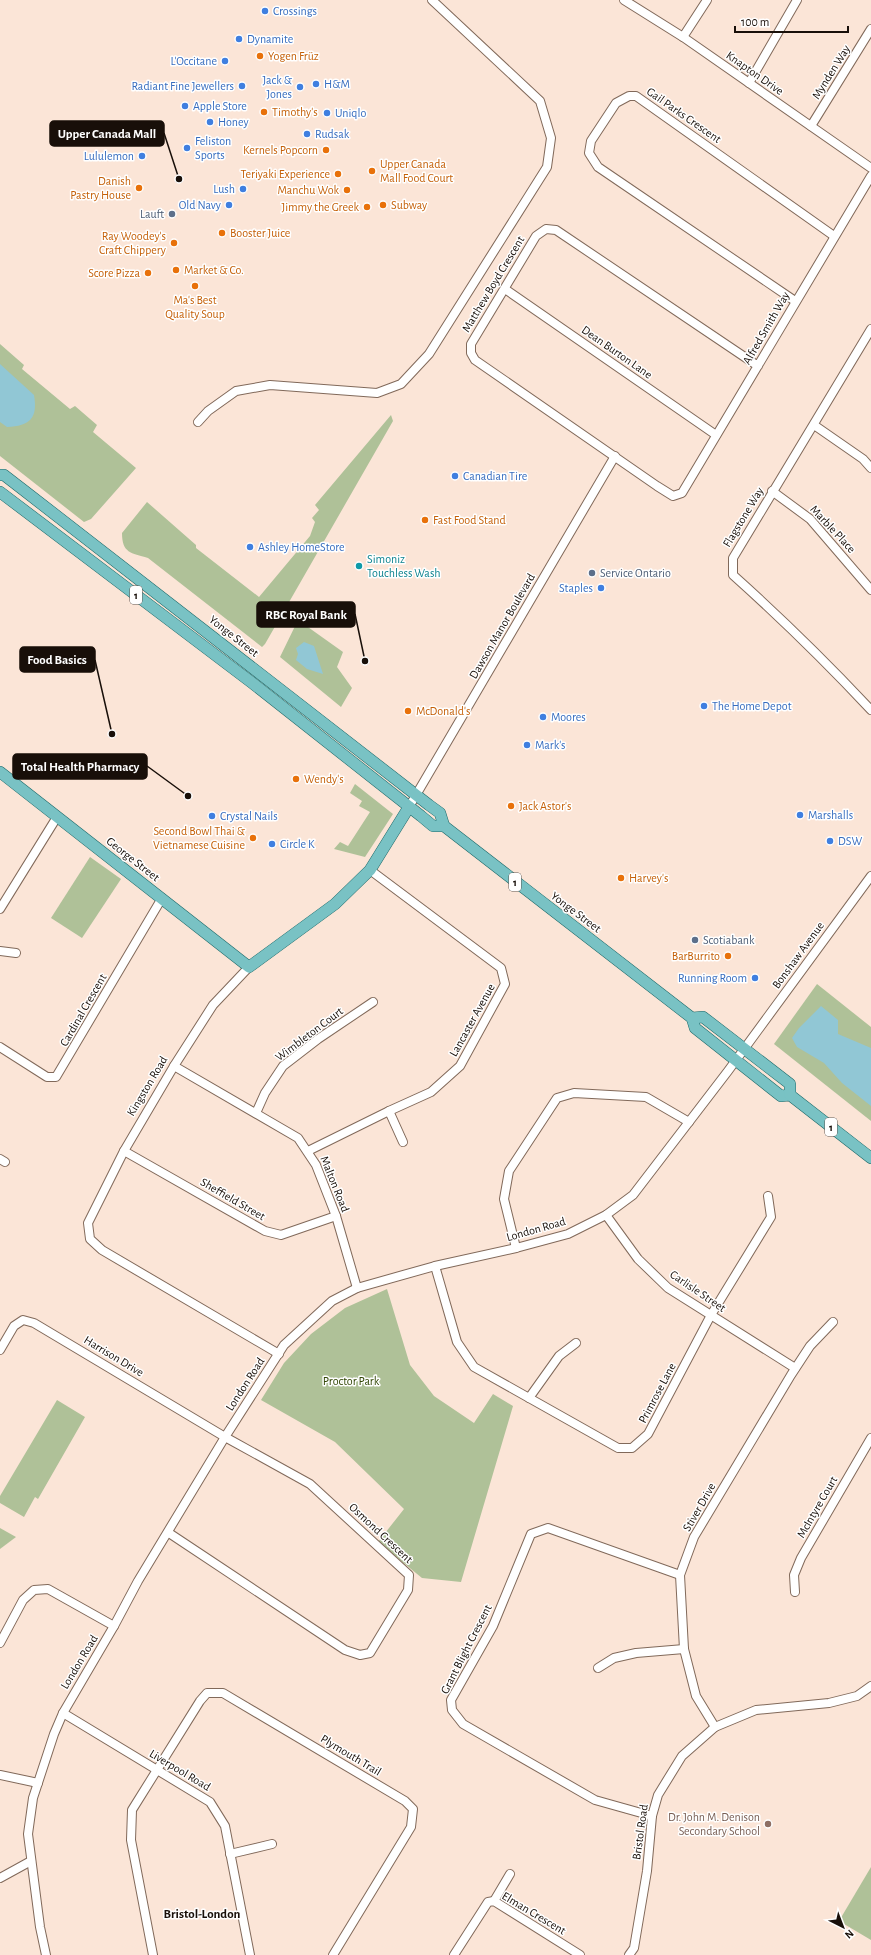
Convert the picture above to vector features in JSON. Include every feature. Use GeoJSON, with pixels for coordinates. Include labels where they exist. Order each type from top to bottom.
{"type":"FeatureCollection","features":[{"type":"Feature","properties":{"kind":"main road","name":"Yonge Street"},"geometry":{"type":"LineString","coordinates":[[0,474],[4,475],[440,813],[444,826],[692,1018],[695,1028],[735,1061],[781,1096],[790,1095],[871,1158]]}},
{"type":"Feature","properties":{"kind":"main road","name":"Yonge Street"},"geometry":{"type":"LineString","coordinates":[[0,492],[251,682],[433,826],[444,826]]}},
{"type":"Feature","properties":{"kind":"main road","name":"George Street"},"geometry":{"type":"LineString","coordinates":[[0,772],[249,967]]}},
{"type":"Feature","properties":{"kind":"main road","name":"Kingston Road"},"geometry":{"type":"LineString","coordinates":[[249,967],[335,904],[370,870],[408,807]]}},
{"type":"Feature","properties":{"kind":"main road","name":"Yonge Street"},"geometry":{"type":"LineString","coordinates":[[692,1018],[703,1017],[790,1084],[790,1095]]}},
{"type":"Feature","properties":{"kind":"street"},"geometry":{"type":"LineString","coordinates":[[198,422],[208,411],[236,391],[243,389],[270,385],[377,393],[401,384],[429,354],[547,167],[551,138],[540,101],[432,0]]}},
{"type":"Feature","properties":{"kind":"street","name":"Knapton Drive"},"geometry":{"type":"LineString","coordinates":[[624,0],[683,37],[871,168]]}},
{"type":"Feature","properties":{"kind":"street"},"geometry":{"type":"LineString","coordinates":[[683,37],[707,0]]}},
{"type":"Feature","properties":{"kind":"street"},"geometry":{"type":"LineString","coordinates":[[749,83],[797,0]]}},
{"type":"Feature","properties":{"kind":"street","name":"Mynden Way"},"geometry":{"type":"LineString","coordinates":[[811,126],[871,29]]}},
{"type":"Feature","properties":{"kind":"street","name":"Gail Parks Crescent"},"geometry":{"type":"LineString","coordinates":[[795,301],[598,167],[589,153],[592,141],[616,103],[629,96],[636,96],[834,236]]}},
{"type":"Feature","properties":{"kind":"street","name":"Alfred Smith Way"},"geometry":{"type":"LineString","coordinates":[[682,493],[795,301],[871,176]]}},
{"type":"Feature","properties":{"kind":"street","name":"Matthew Boyd Crescent"},"geometry":{"type":"LineString","coordinates":[[682,493],[673,496],[475,360],[472,354],[471,344],[536,236],[546,229],[556,230],[758,366]]}},
{"type":"Feature","properties":{"kind":"street","name":"Dean Burton Lane"},"geometry":{"type":"LineString","coordinates":[[505,289],[716,435]]}},
{"type":"Feature","properties":{"kind":"street","name":"Flagstone Way"},"geometry":{"type":"LineString","coordinates":[[871,329],[733,558],[733,575],[838,674],[871,710]]}},
{"type":"Feature","properties":{"kind":"street"},"geometry":{"type":"LineString","coordinates":[[814,425],[863,459],[871,468]]}},
{"type":"Feature","properties":{"kind":"street","name":"Dawson Manor Boulevard"},"geometry":{"type":"LineString","coordinates":[[408,807],[615,456]]}},
{"type":"Feature","properties":{"kind":"street","name":"Marble Place"},"geometry":{"type":"LineString","coordinates":[[772,491],[810,519],[871,590]]}},
{"type":"Feature","properties":{"kind":"street"},"geometry":{"type":"LineString","coordinates":[[0,909],[57,817]]}},
{"type":"Feature","properties":{"kind":"street","name":"Lancaster Avenue"},"geometry":{"type":"LineString","coordinates":[[308,1151],[431,1092],[460,1066],[505,984],[501,968],[370,870]]}},
{"type":"Feature","properties":{"kind":"street","name":"Bonshaw Avenue"},"geometry":{"type":"LineString","coordinates":[[744,1049],[871,876]]}},
{"type":"Feature","properties":{"kind":"street","name":"Cardinal Crescent"},"geometry":{"type":"LineString","coordinates":[[0,1047],[47,1077],[56,1077],[162,898]]}},
{"type":"Feature","properties":{"kind":"street"},"geometry":{"type":"LineString","coordinates":[[0,951],[16,953]]}},
{"type":"Feature","properties":{"kind":"street","name":"Kingston Road"},"geometry":{"type":"LineString","coordinates":[[249,967],[213,1005],[174,1066],[124,1151],[88,1223],[90,1239],[102,1250],[279,1354]]}},
{"type":"Feature","properties":{"kind":"street","name":"Wimbleton Court"},"geometry":{"type":"LineString","coordinates":[[256,1113],[265,1093],[283,1066],[318,1039],[373,1002]]}},
{"type":"Feature","properties":{"kind":"street","name":"London Road"},"geometry":{"type":"LineString","coordinates":[[46,1955],[40,1927],[28,1834],[38,1784],[63,1713],[114,1626],[138,1581],[225,1437],[284,1345],[332,1302],[357,1288],[435,1266],[516,1248],[568,1234],[606,1215],[633,1195],[744,1049]]}},
{"type":"Feature","properties":{"kind":"street","name":"Malton Road"},"geometry":{"type":"LineString","coordinates":[[174,1066],[298,1138],[316,1165],[336,1216],[357,1288]]}},
{"type":"Feature","properties":{"kind":"street"},"geometry":{"type":"LineString","coordinates":[[516,1248],[504,1199],[509,1170],[557,1098],[574,1093],[646,1097],[689,1122]]}},
{"type":"Feature","properties":{"kind":"street"},"geometry":{"type":"LineString","coordinates":[[389,1111],[403,1142]]}},
{"type":"Feature","properties":{"kind":"street","name":"Sheffield Street"},"geometry":{"type":"LineString","coordinates":[[124,1151],[265,1231],[281,1235],[336,1216]]}},
{"type":"Feature","properties":{"kind":"street","name":"Primrose Lane"},"geometry":{"type":"LineString","coordinates":[[435,1266],[457,1342],[474,1367],[618,1448],[632,1448],[648,1434],[711,1315],[771,1217],[768,1196]]}},
{"type":"Feature","properties":{"kind":"street","name":"Carlisle Street"},"geometry":{"type":"LineString","coordinates":[[606,1215],[638,1259],[668,1288],[796,1368]]}},
{"type":"Feature","properties":{"kind":"street","name":"Harrison Drive"},"geometry":{"type":"LineString","coordinates":[[0,1350],[14,1326],[23,1320],[34,1323],[225,1437]]}},
{"type":"Feature","properties":{"kind":"street","name":"Stiver Drive"},"geometry":{"type":"LineString","coordinates":[[714,1728],[696,1696],[684,1650],[680,1575],[694,1537],[796,1368],[810,1346],[833,1322]]}},
{"type":"Feature","properties":{"kind":"street"},"geometry":{"type":"LineString","coordinates":[[529,1398],[559,1356],[576,1343]]}},
{"type":"Feature","properties":{"kind":"street","name":"Osmond Crescent"},"geometry":{"type":"LineString","coordinates":[[168,1533],[345,1650],[360,1655],[370,1653],[408,1590],[409,1575],[310,1484],[225,1437]]}},
{"type":"Feature","properties":{"kind":"street","name":"McIntyre Court"},"geometry":{"type":"LineString","coordinates":[[795,1592],[794,1575],[801,1558],[871,1438]]}},
{"type":"Feature","properties":{"kind":"street","name":"Grant Blight Crescent"},"geometry":{"type":"LineString","coordinates":[[652,1816],[595,1800],[463,1724],[452,1710],[451,1700],[493,1626],[531,1534],[548,1528],[680,1575]]}},
{"type":"Feature","properties":{"kind":"street"},"geometry":{"type":"LineString","coordinates":[[0,1643],[22,1600],[34,1590],[48,1589],[114,1626]]}},
{"type":"Feature","properties":{"kind":"street"},"geometry":{"type":"LineString","coordinates":[[598,1668],[614,1658],[636,1654],[684,1650]]}},
{"type":"Feature","properties":{"kind":"street","name":"Bristol Road"},"geometry":{"type":"LineString","coordinates":[[629,1955],[634,1948],[647,1871],[652,1816],[658,1795],[682,1756],[714,1728],[756,1710],[829,1703],[857,1696],[871,1686]]}},
{"type":"Feature","properties":{"kind":"street","name":"Plymouth Trail"},"geometry":{"type":"LineString","coordinates":[[152,1955],[131,1840],[132,1810],[200,1701],[207,1693],[223,1693],[405,1801],[413,1810],[411,1827],[333,1955]]}},
{"type":"Feature","properties":{"kind":"street","name":"Liverpool Road"},"geometry":{"type":"LineString","coordinates":[[63,1713],[210,1802],[225,1826],[250,1955]]}},
{"type":"Feature","properties":{"kind":"street"},"geometry":{"type":"LineString","coordinates":[[0,1775],[38,1784]]}},
{"type":"Feature","properties":{"kind":"street"},"geometry":{"type":"LineString","coordinates":[[230,1854],[272,1844]]}},
{"type":"Feature","properties":{"kind":"street"},"geometry":{"type":"LineString","coordinates":[[0,1878],[31,1861]]}},
{"type":"Feature","properties":{"kind":"street"},"geometry":{"type":"LineString","coordinates":[[494,1901],[510,1874]]}},
{"type":"Feature","properties":{"kind":"street","name":"Elman Crescent"},"geometry":{"type":"LineString","coordinates":[[454,1955],[488,1902],[494,1901],[580,1955]]}},
{"type":"Feature","properties":{"kind":"green space"},"geometry":{"type":"Polygon","coordinates":[[[0,344],[24,365],[22,369],[70,409],[75,406],[97,425],[93,432],[136,468],[91,519],[84,522],[0,456],[0,344]]]}},
{"type":"Feature","properties":{"kind":"green space"},"geometry":{"type":"Polygon","coordinates":[[[391,415],[393,421],[262,647],[148,558],[132,553],[124,545],[122,533],[147,502],[196,545],[196,548],[259,597],[310,536],[315,522],[312,518],[319,510],[315,505],[391,415]]]}},
{"type":"Feature","properties":{"kind":"green space"},"geometry":{"type":"Polygon","coordinates":[[[298,620],[343,652],[337,667],[352,688],[341,707],[280,657],[298,620]]]}},
{"type":"Feature","properties":{"kind":"green space"},"geometry":{"type":"Polygon","coordinates":[[[355,784],[393,814],[365,857],[334,849],[340,842],[348,846],[370,812],[359,806],[362,801],[350,793],[355,784]]]}},
{"type":"Feature","properties":{"kind":"green space"},"geometry":{"type":"Polygon","coordinates":[[[90,857],[121,879],[82,938],[51,918],[90,857]]]}},
{"type":"Feature","properties":{"kind":"green space"},"geometry":{"type":"Polygon","coordinates":[[[817,984],[871,1027],[871,1121],[774,1044],[817,984]]]}},
{"type":"Feature","properties":{"kind":"green space","name":"Proctor Park"},"geometry":{"type":"Polygon","coordinates":[[[387,1289],[410,1365],[434,1396],[474,1423],[493,1394],[513,1406],[461,1582],[422,1578],[378,1542],[404,1509],[335,1442],[261,1400],[284,1363],[311,1334],[345,1308],[387,1289]]]}},
{"type":"Feature","properties":{"kind":"green space"},"geometry":{"type":"Polygon","coordinates":[[[57,1400],[85,1417],[38,1499],[35,1497],[24,1517],[0,1503],[0,1496],[57,1400]]]}},
{"type":"Feature","properties":{"kind":"green space"},"geometry":{"type":"Polygon","coordinates":[[[0,1528],[16,1537],[0,1549],[0,1528]]]}},
{"type":"Feature","properties":{"kind":"green space"},"geometry":{"type":"Polygon","coordinates":[[[871,1867],[871,1940],[839,1921],[871,1867]]]}},
{"type":"Feature","properties":{"kind":"water"},"geometry":{"type":"Polygon","coordinates":[[[0,364],[34,395],[35,410],[33,415],[31,419],[21,425],[7,427],[0,422],[0,364]]]}},
{"type":"Feature","properties":{"kind":"water"},"geometry":{"type":"Polygon","coordinates":[[[304,642],[314,646],[323,674],[307,669],[296,660],[298,654],[296,648],[304,642]]]}},
{"type":"Feature","properties":{"kind":"water"},"geometry":{"type":"Polygon","coordinates":[[[821,1006],[838,1020],[838,1034],[871,1048],[871,1106],[842,1083],[824,1063],[797,1047],[792,1038],[799,1028],[821,1006]]]}},
{"type":"Feature","properties":{"kind":"place","name":"Crossings"},"geometry":{"type":"Point","coordinates":[265,11]}},
{"type":"Feature","properties":{"kind":"place","name":"Dynamite"},"geometry":{"type":"Point","coordinates":[239,39]}},
{"type":"Feature","properties":{"kind":"place","name":"Yogen Früz"},"geometry":{"type":"Point","coordinates":[260,56]}},
{"type":"Feature","properties":{"kind":"place","name":"L'Occitane"},"geometry":{"type":"Point","coordinates":[225,61]}},
{"type":"Feature","properties":{"kind":"place","name":"H&M"},"geometry":{"type":"Point","coordinates":[316,84]}},
{"type":"Feature","properties":{"kind":"place","name":"Radiant Fine Jewellers"},"geometry":{"type":"Point","coordinates":[242,86]}},
{"type":"Feature","properties":{"kind":"place","name":"Jack & Jones"},"geometry":{"type":"Point","coordinates":[300,87]}},
{"type":"Feature","properties":{"kind":"place","name":"Apple Store"},"geometry":{"type":"Point","coordinates":[185,106]}},
{"type":"Feature","properties":{"kind":"place","name":"Timothy's"},"geometry":{"type":"Point","coordinates":[264,112]}},
{"type":"Feature","properties":{"kind":"place","name":"Uniqlo"},"geometry":{"type":"Point","coordinates":[327,113]}},
{"type":"Feature","properties":{"kind":"place","name":"Honey"},"geometry":{"type":"Point","coordinates":[210,122]}},
{"type":"Feature","properties":{"kind":"place","name":"Rudsak"},"geometry":{"type":"Point","coordinates":[307,134]}},
{"type":"Feature","properties":{"kind":"place","name":"Feliston Sports"},"geometry":{"type":"Point","coordinates":[187,148]}},
{"type":"Feature","properties":{"kind":"place","name":"Kernels Popcorn"},"geometry":{"type":"Point","coordinates":[326,150]}},
{"type":"Feature","properties":{"kind":"place","name":"Lululemon"},"geometry":{"type":"Point","coordinates":[142,156]}},
{"type":"Feature","properties":{"kind":"place","name":"Upper Canada Mall Food Court"},"geometry":{"type":"Point","coordinates":[372,171]}},
{"type":"Feature","properties":{"kind":"place","name":"Teriyaki Experience"},"geometry":{"type":"Point","coordinates":[338,174]}},
{"type":"Feature","properties":{"kind":"place","name":"Upper Canada Mall"},"geometry":{"type":"Point","coordinates":[179,179]}},
{"type":"Feature","properties":{"kind":"place","name":"Danish Pastry House"},"geometry":{"type":"Point","coordinates":[139,188]}},
{"type":"Feature","properties":{"kind":"place","name":"Lush"},"geometry":{"type":"Point","coordinates":[243,189]}},
{"type":"Feature","properties":{"kind":"place","name":"Manchu Wok"},"geometry":{"type":"Point","coordinates":[347,190]}},
{"type":"Feature","properties":{"kind":"place","name":"Old Navy"},"geometry":{"type":"Point","coordinates":[229,205]}},
{"type":"Feature","properties":{"kind":"place","name":"Subway"},"geometry":{"type":"Point","coordinates":[383,205]}},
{"type":"Feature","properties":{"kind":"place","name":"Jimmy the Greek"},"geometry":{"type":"Point","coordinates":[367,207]}},
{"type":"Feature","properties":{"kind":"place","name":"Lauft"},"geometry":{"type":"Point","coordinates":[172,214]}},
{"type":"Feature","properties":{"kind":"place","name":"Booster Juice"},"geometry":{"type":"Point","coordinates":[222,233]}},
{"type":"Feature","properties":{"kind":"place","name":"Ray Woodey's Craft Chippery"},"geometry":{"type":"Point","coordinates":[174,243]}},
{"type":"Feature","properties":{"kind":"place","name":"Market & Co."},"geometry":{"type":"Point","coordinates":[176,270]}},
{"type":"Feature","properties":{"kind":"place","name":"Score Pizza"},"geometry":{"type":"Point","coordinates":[148,273]}},
{"type":"Feature","properties":{"kind":"place","name":"Ma's Best Quality Soup"},"geometry":{"type":"Point","coordinates":[195,286]}},
{"type":"Feature","properties":{"kind":"place","name":"Canadian Tire"},"geometry":{"type":"Point","coordinates":[455,476]}},
{"type":"Feature","properties":{"kind":"place","name":"Fast Food Stand"},"geometry":{"type":"Point","coordinates":[425,520]}},
{"type":"Feature","properties":{"kind":"place","name":"Ashley HomeStore"},"geometry":{"type":"Point","coordinates":[250,547]}},
{"type":"Feature","properties":{"kind":"place","name":"Simoniz Touchless Wash"},"geometry":{"type":"Point","coordinates":[359,566]}},
{"type":"Feature","properties":{"kind":"place","name":"Service Ontario"},"geometry":{"type":"Point","coordinates":[592,573]}},
{"type":"Feature","properties":{"kind":"place","name":"Staples"},"geometry":{"type":"Point","coordinates":[601,588]}},
{"type":"Feature","properties":{"kind":"place","name":"RBC Royal Bank"},"geometry":{"type":"Point","coordinates":[365,661]}},
{"type":"Feature","properties":{"kind":"place","name":"The Home Depot"},"geometry":{"type":"Point","coordinates":[704,706]}},
{"type":"Feature","properties":{"kind":"place","name":"McDonald's"},"geometry":{"type":"Point","coordinates":[408,711]}},
{"type":"Feature","properties":{"kind":"place","name":"Moores"},"geometry":{"type":"Point","coordinates":[543,717]}},
{"type":"Feature","properties":{"kind":"place","name":"Food Basics"},"geometry":{"type":"Point","coordinates":[112,734]}},
{"type":"Feature","properties":{"kind":"place","name":"Mark's"},"geometry":{"type":"Point","coordinates":[527,745]}},
{"type":"Feature","properties":{"kind":"place","name":"Wendy's"},"geometry":{"type":"Point","coordinates":[296,779]}},
{"type":"Feature","properties":{"kind":"place","name":"Total Health Pharmacy"},"geometry":{"type":"Point","coordinates":[188,796]}},
{"type":"Feature","properties":{"kind":"place","name":"Jack Astor's"},"geometry":{"type":"Point","coordinates":[511,806]}},
{"type":"Feature","properties":{"kind":"place","name":"Marshalls"},"geometry":{"type":"Point","coordinates":[800,815]}},
{"type":"Feature","properties":{"kind":"place","name":"Crystal Nails"},"geometry":{"type":"Point","coordinates":[212,816]}},
{"type":"Feature","properties":{"kind":"place","name":"Second Bowl Thai & Vietnamese Cuisine"},"geometry":{"type":"Point","coordinates":[253,838]}},
{"type":"Feature","properties":{"kind":"place","name":"DSW"},"geometry":{"type":"Point","coordinates":[830,841]}},
{"type":"Feature","properties":{"kind":"place","name":"Circle K"},"geometry":{"type":"Point","coordinates":[272,844]}},
{"type":"Feature","properties":{"kind":"place","name":"Harvey's"},"geometry":{"type":"Point","coordinates":[621,878]}},
{"type":"Feature","properties":{"kind":"place","name":"Scotiabank"},"geometry":{"type":"Point","coordinates":[695,940]}},
{"type":"Feature","properties":{"kind":"place","name":"BarBurrito"},"geometry":{"type":"Point","coordinates":[728,956]}},
{"type":"Feature","properties":{"kind":"place","name":"Running Room"},"geometry":{"type":"Point","coordinates":[755,978]}},
{"type":"Feature","properties":{"kind":"place","name":"Dr. John M. Denison Secondary School"},"geometry":{"type":"Point","coordinates":[768,1824]}},
{"type":"Feature","properties":{"kind":"district","name":"Bristol-London"},"geometry":{"type":"Point","coordinates":[202,1913]}}]}
